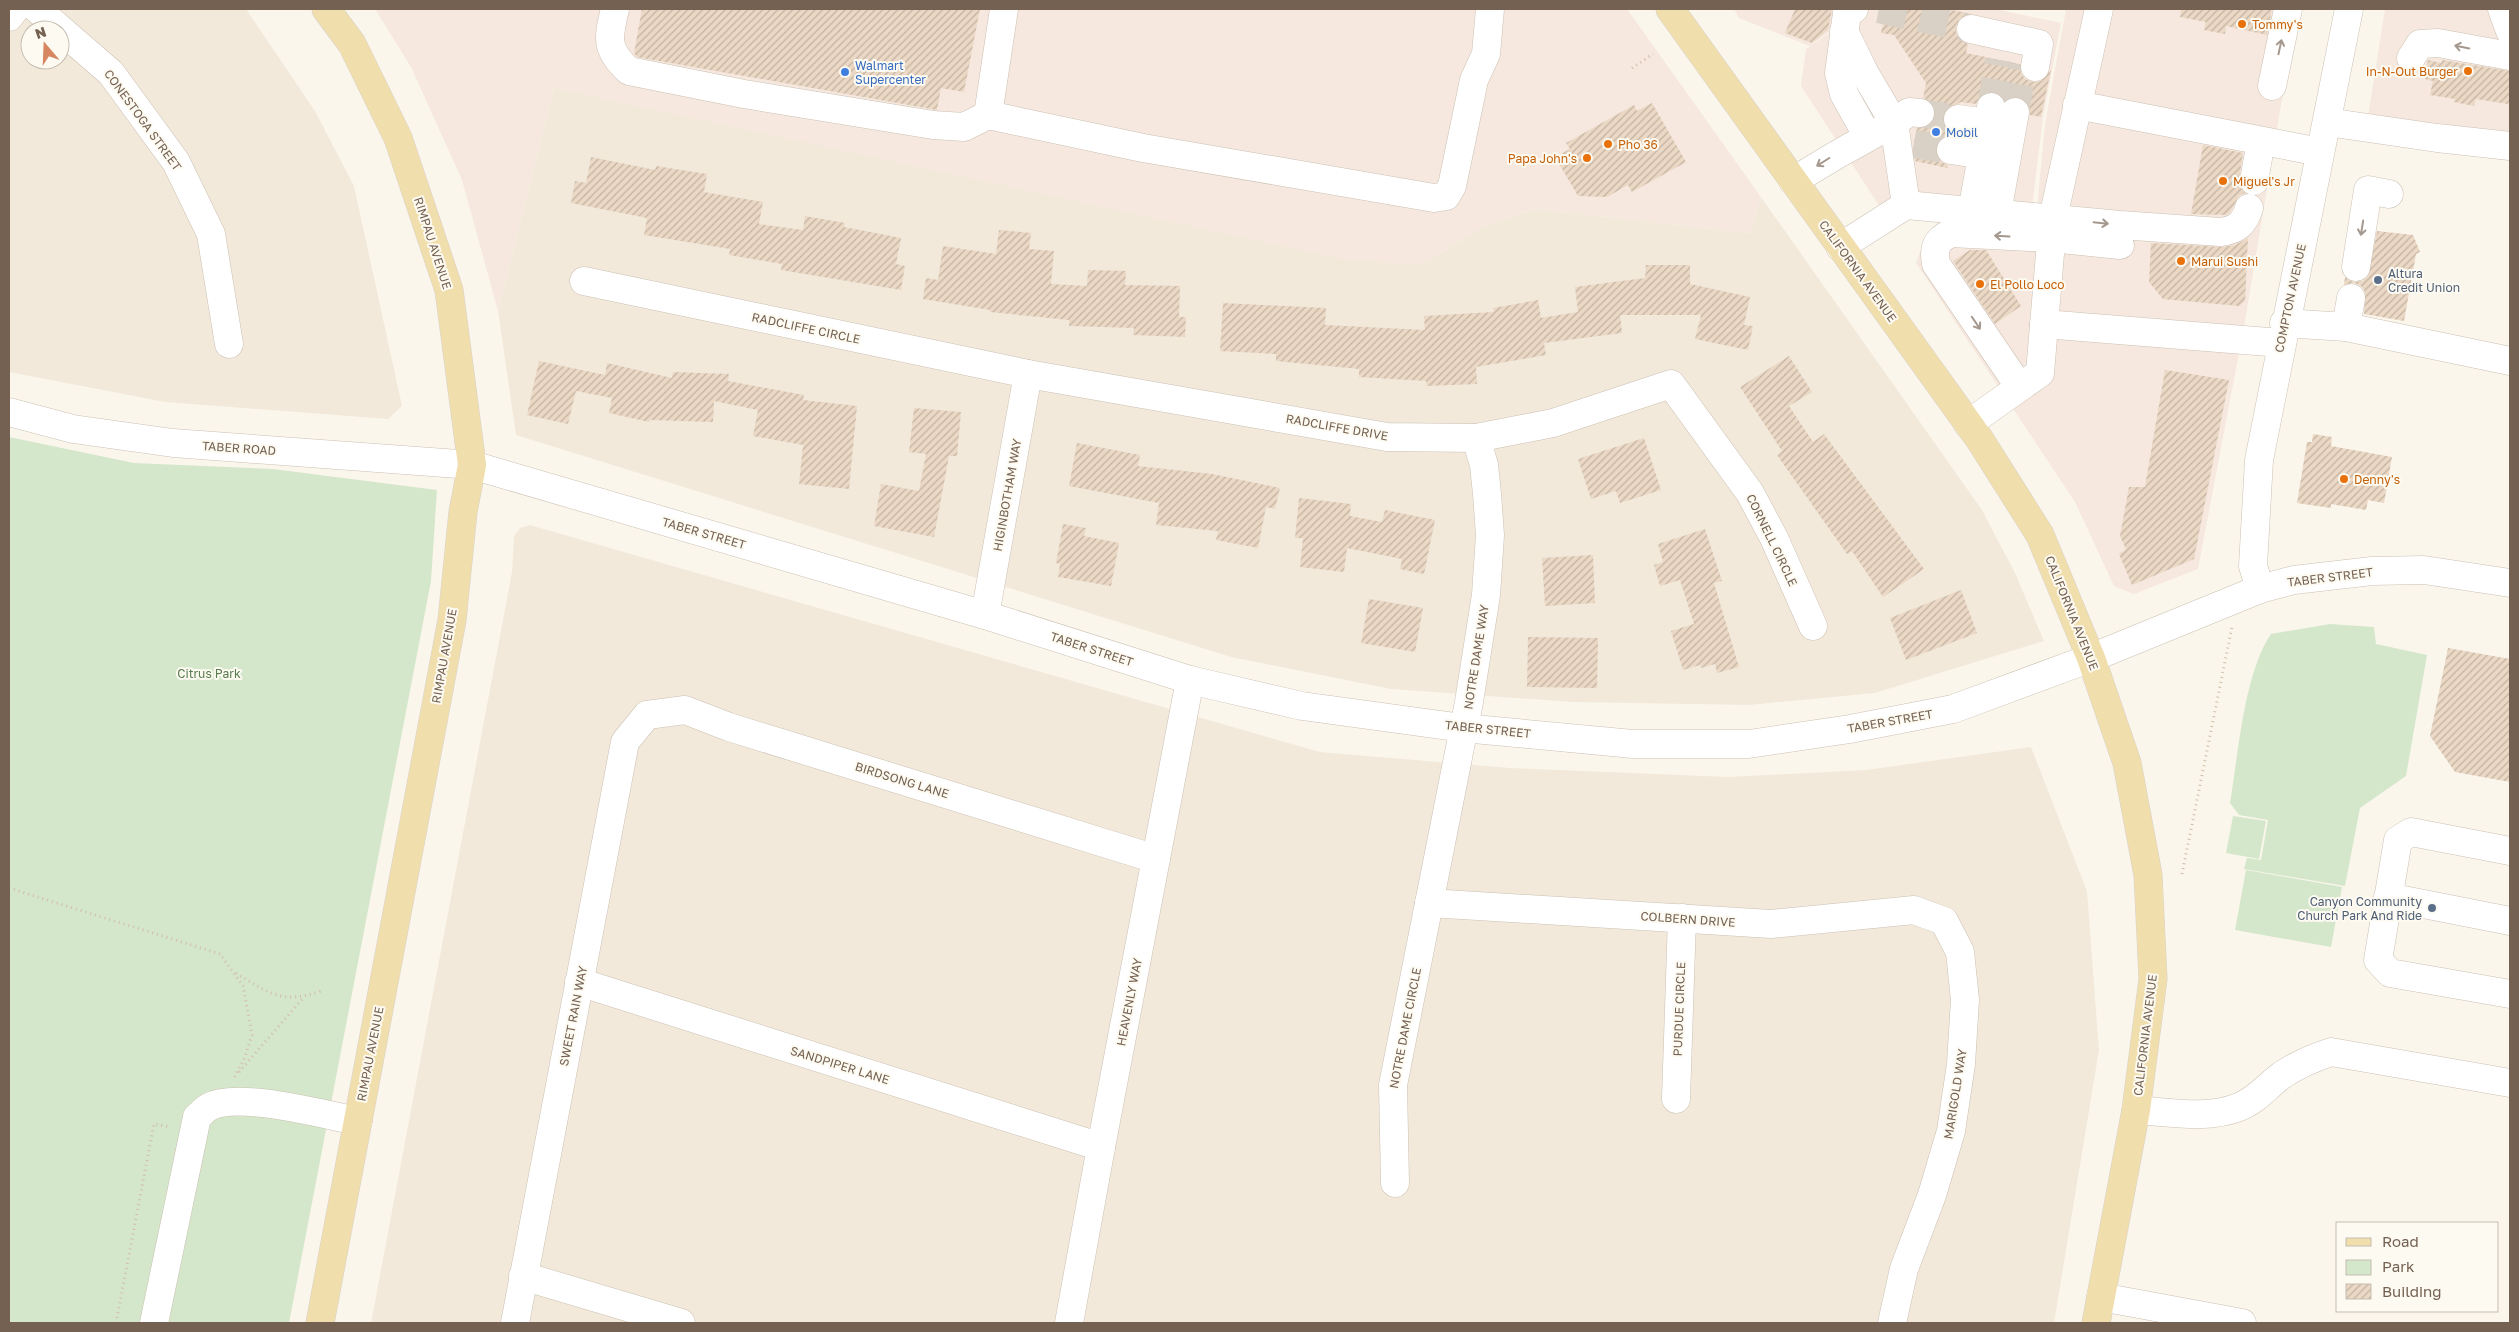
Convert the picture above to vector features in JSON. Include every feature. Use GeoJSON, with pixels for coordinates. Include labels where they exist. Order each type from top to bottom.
{"type":"FeatureCollection","features":[{"type":"Feature","properties":{"kind":"main road","name":"RIMPAU AVENUE"},"geometry":{"type":"LineString","coordinates":[[320,1323],[452,620],[463,512],[472,465],[449,290],[398,138],[352,44],[326,9]]}},
{"type":"Feature","properties":{"kind":"main road","name":"CALIFORNIA AVENUE"},"geometry":{"type":"LineString","coordinates":[[1670,9],[1968,424],[2040,535],[2091,658],[2127,763],[2148,875],[2153,979],[2136,1110],[2098,1310]]}},
{"type":"Feature","properties":{"kind":"street"},"geometry":{"type":"LineString","coordinates":[[9,16],[14,9]]}},
{"type":"Feature","properties":{"kind":"street","name":"CONESTOGA STREET"},"geometry":{"type":"LineString","coordinates":[[37,9],[111,73],[176,162],[211,234],[229,344]]}},
{"type":"Feature","properties":{"kind":"street"},"geometry":{"type":"LineString","coordinates":[[615,9],[608,37],[616,60],[629,71],[744,94],[932,124],[964,127],[988,115],[1143,148],[1434,198],[1446,196],[1452,186],[1474,80],[1486,54],[1490,9]]}},
{"type":"Feature","properties":{"kind":"street"},"geometry":{"type":"LineString","coordinates":[[988,115],[1004,9]]}},
{"type":"Feature","properties":{"kind":"street"},"geometry":{"type":"LineString","coordinates":[[1968,424],[2040,372],[2052,228],[2099,9]]}},
{"type":"Feature","properties":{"kind":"street"},"geometry":{"type":"LineString","coordinates":[[2272,86],[2288,9]]}},
{"type":"Feature","properties":{"kind":"street","name":"COMPTON AVENUE"},"geometry":{"type":"LineString","coordinates":[[2260,589],[2253,566],[2259,460],[2282,333],[2349,9]]}},
{"type":"Feature","properties":{"kind":"street"},"geometry":{"type":"LineString","coordinates":[[2502,9],[2510,30]]}},
{"type":"Feature","properties":{"kind":"street"},"geometry":{"type":"LineString","coordinates":[[1849,20],[1823,70],[1822,80],[1840,122],[1893,133]]}},
{"type":"Feature","properties":{"kind":"street"},"geometry":{"type":"LineString","coordinates":[[1849,20],[1864,72],[1893,133],[1906,205]]}},
{"type":"Feature","properties":{"kind":"street"},"geometry":{"type":"LineString","coordinates":[[1971,29],[2016,53]]}},
{"type":"Feature","properties":{"kind":"street"},"geometry":{"type":"LineString","coordinates":[[2411,58],[2420,44],[2438,43],[2510,56]]}},
{"type":"Feature","properties":{"kind":"street"},"geometry":{"type":"LineString","coordinates":[[2077,105],[2320,152]]}},
{"type":"Feature","properties":{"kind":"street"},"geometry":{"type":"LineString","coordinates":[[2327,122],[2437,138],[2510,146]]}},
{"type":"Feature","properties":{"kind":"street"},"geometry":{"type":"LineString","coordinates":[[1991,212],[2002,123]]}},
{"type":"Feature","properties":{"kind":"street"},"geometry":{"type":"LineString","coordinates":[[1991,212],[2002,123]]}},
{"type":"Feature","properties":{"kind":"street"},"geometry":{"type":"LineString","coordinates":[[1954,134],[2002,123]]}},
{"type":"Feature","properties":{"kind":"street"},"geometry":{"type":"LineString","coordinates":[[1793,182],[1893,133]]}},
{"type":"Feature","properties":{"kind":"street"},"geometry":{"type":"LineString","coordinates":[[2254,181],[2261,141]]}},
{"type":"Feature","properties":{"kind":"street"},"geometry":{"type":"LineString","coordinates":[[2356,267],[2379,192]]}},
{"type":"Feature","properties":{"kind":"street"},"geometry":{"type":"LineString","coordinates":[[1840,247],[1906,205],[1991,212],[2120,245]]}},
{"type":"Feature","properties":{"kind":"street"},"geometry":{"type":"LineString","coordinates":[[2019,386],[1936,264],[1934,250],[1939,238],[1951,233],[2120,225],[2220,232],[2232,230],[2242,225],[2249,208]]}},
{"type":"Feature","properties":{"kind":"street","name":"RADCLIFFE CIRCLE"},"geometry":{"type":"LineString","coordinates":[[584,281],[1028,374]]}},
{"type":"Feature","properties":{"kind":"street"},"geometry":{"type":"LineString","coordinates":[[2346,327],[2351,298]]}},
{"type":"Feature","properties":{"kind":"street"},"geometry":{"type":"LineString","coordinates":[[2044,324],[2282,333],[2346,327],[2510,362]]}},
{"type":"Feature","properties":{"kind":"street","name":"RADCLIFFE DRIVE"},"geometry":{"type":"LineString","coordinates":[[1028,374],[1387,437],[1476,438],[1553,424],[1671,384]]}},
{"type":"Feature","properties":{"kind":"street","name":"HIGINBOTHAM WAY"},"geometry":{"type":"LineString","coordinates":[[985,616],[1028,374]]}},
{"type":"Feature","properties":{"kind":"street","name":"CORNELL CIRCLE"},"geometry":{"type":"LineString","coordinates":[[1671,384],[1750,493],[1774,538],[1813,626]]}},
{"type":"Feature","properties":{"kind":"street","name":"TABER ROAD"},"geometry":{"type":"LineString","coordinates":[[9,412],[73,429],[173,443],[472,465]]}},
{"type":"Feature","properties":{"kind":"street","name":"NOTRE DAME WAY"},"geometry":{"type":"LineString","coordinates":[[1429,904],[1464,728],[1486,594],[1490,535],[1484,465],[1476,438]]}},
{"type":"Feature","properties":{"kind":"street","name":"TABER STREET"},"geometry":{"type":"LineString","coordinates":[[472,465],[985,616],[1190,680],[1302,706],[1464,728],[1632,744],[1749,744],[1850,729],[1954,709],[2091,658],[2260,589],[2294,580],[2372,570],[2424,570],[2510,583]]}},
{"type":"Feature","properties":{"kind":"street","name":"HEAVENLY WAY"},"geometry":{"type":"LineString","coordinates":[[1070,1323],[1101,1147],[1190,680]]}},
{"type":"Feature","properties":{"kind":"street","name":"BIRDSONG LANE"},"geometry":{"type":"LineString","coordinates":[[647,715],[685,710],[729,727],[1156,858]]}},
{"type":"Feature","properties":{"kind":"street","name":"SWEET RAIN WAY"},"geometry":{"type":"LineString","coordinates":[[515,1323],[625,742],[647,715]]}},
{"type":"Feature","properties":{"kind":"street"},"geometry":{"type":"LineString","coordinates":[[2510,851],[2411,832],[2398,840],[2378,960],[2390,973],[2510,994]]}},
{"type":"Feature","properties":{"kind":"street"},"geometry":{"type":"LineString","coordinates":[[2388,897],[2510,921]]}},
{"type":"Feature","properties":{"kind":"street","name":"COLBERN DRIVE"},"geometry":{"type":"LineString","coordinates":[[1429,904],[1770,924],[1914,910],[1944,921]]}},
{"type":"Feature","properties":{"kind":"street","name":"NOTRE DAME CIRCLE"},"geometry":{"type":"LineString","coordinates":[[1396,1183],[1392,1085],[1429,904]]}},
{"type":"Feature","properties":{"kind":"street","name":"PURDUE CIRCLE"},"geometry":{"type":"LineString","coordinates":[[1676,1099],[1682,918]]}},
{"type":"Feature","properties":{"kind":"street","name":"MARIGOLD WAY"},"geometry":{"type":"LineString","coordinates":[[1892,1323],[1904,1269],[1932,1195],[1951,1131],[1961,1064],[1965,1000],[1960,952],[1944,921]]}},
{"type":"Feature","properties":{"kind":"street","name":"SANDPIPER LANE"},"geometry":{"type":"LineString","coordinates":[[579,982],[1101,1147]]}},
{"type":"Feature","properties":{"kind":"street"},"geometry":{"type":"LineString","coordinates":[[2136,1110],[2214,1114],[2239,1107],[2263,1094],[2281,1076],[2306,1060],[2330,1052],[2510,1083]]}},
{"type":"Feature","properties":{"kind":"street"},"geometry":{"type":"LineString","coordinates":[[154,1323],[197,1117],[209,1107],[219,1103],[252,1102],[358,1121]]}},
{"type":"Feature","properties":{"kind":"street"},"geometry":{"type":"LineString","coordinates":[[523,1276],[681,1323]]}},
{"type":"Feature","properties":{"kind":"street"},"geometry":{"type":"LineString","coordinates":[[2098,1310],[2242,1323]]}},
{"type":"Feature","properties":{"kind":"path"},"geometry":{"type":"LineString","coordinates":[[1632,68],[1654,54]]}},
{"type":"Feature","properties":{"kind":"path"},"geometry":{"type":"LineString","coordinates":[[2182,874],[2232,627],[2223,604]]}},
{"type":"Feature","properties":{"kind":"path"},"geometry":{"type":"LineString","coordinates":[[9,888],[220,954],[235,972],[243,986],[252,1035],[245,1057],[234,1078],[304,997]]}},
{"type":"Feature","properties":{"kind":"path"},"geometry":{"type":"LineString","coordinates":[[235,972],[279,996],[296,999],[320,991]]}},
{"type":"Feature","properties":{"kind":"shaded area"},"geometry":{"type":"Polygon","coordinates":[[[9,9],[246,9],[315,111],[354,186],[402,406],[388,419],[165,402],[9,372],[9,9]]]}},
{"type":"Feature","properties":{"kind":"shaded area"},"geometry":{"type":"Polygon","coordinates":[[[375,9],[1627,9],[1761,197],[1750,233],[1535,209],[1482,227],[1423,264],[1352,261],[554,88],[498,311],[462,180],[411,67],[375,9]]]}},
{"type":"Feature","properties":{"kind":"shaded area"},"geometry":{"type":"Polygon","coordinates":[[[1734,9],[1838,9],[1833,29],[1810,46],[1739,18],[1734,9]]]}},
{"type":"Feature","properties":{"kind":"shaded area"},"geometry":{"type":"Polygon","coordinates":[[[1839,9],[1995,9],[2061,23],[2043,117],[2030,224],[1905,220],[1893,227],[1801,86],[1806,49],[1834,30],[1839,9]]]}},
{"type":"Feature","properties":{"kind":"shaded area"},"geometry":{"type":"Polygon","coordinates":[[[2066,9],[2297,9],[2244,327],[2198,569],[2134,594],[2114,586],[2075,502],[1916,263],[1924,241],[1940,224],[2035,229],[2045,124],[2066,9]]]}},
{"type":"Feature","properties":{"kind":"shaded area"},"geometry":{"type":"Polygon","coordinates":[[[2385,9],[2510,9],[2510,161],[2364,142],[2385,9]]]}},
{"type":"Feature","properties":{"kind":"shaded area"},"geometry":{"type":"Polygon","coordinates":[[[554,88],[1423,264],[1482,227],[1535,209],[1750,233],[1761,197],[1982,510],[2015,573],[2044,641],[1875,693],[1749,705],[1572,702],[1391,689],[1231,657],[516,435],[498,311],[554,88]]]}},
{"type":"Feature","properties":{"kind":"shaded area"},"geometry":{"type":"Polygon","coordinates":[[[530,525],[1320,752],[1510,768],[1728,777],[1866,770],[2031,747],[2087,891],[2099,1050],[2054,1323],[371,1323],[512,572],[514,536],[520,528],[530,525]]]}},
{"type":"Feature","properties":{"kind":"green space","name":"Citrus Park"},"geometry":{"type":"Polygon","coordinates":[[[9,437],[134,463],[273,469],[437,490],[431,581],[289,1323],[9,1323],[9,437]]]}},
{"type":"Feature","properties":{"kind":"green space"},"geometry":{"type":"Polygon","coordinates":[[[2330,624],[2374,627],[2376,644],[2427,655],[2406,776],[2360,808],[2345,886],[2244,869],[2247,858],[2261,860],[2268,820],[2239,815],[2230,803],[2248,692],[2254,670],[2271,634],[2330,624]]]}},
{"type":"Feature","properties":{"kind":"green space"},"geometry":{"type":"Polygon","coordinates":[[[2233,816],[2266,821],[2259,859],[2226,853],[2233,816]]]}},
{"type":"Feature","properties":{"kind":"green space"},"geometry":{"type":"Polygon","coordinates":[[[2246,870],[2342,887],[2331,947],[2235,930],[2246,870]]]}},
{"type":"Feature","properties":{"kind":"building","name":"Walmart Supercenter"},"geometry":{"type":"Polygon","coordinates":[[[642,9],[980,9],[964,92],[941,88],[937,110],[637,57],[634,53],[642,9]]]}},
{"type":"Feature","properties":{"kind":"building"},"geometry":{"type":"Polygon","coordinates":[[[1795,9],[1832,9],[1828,30],[1812,43],[1785,33],[1795,9]]]}},
{"type":"Feature","properties":{"kind":"building"},"geometry":{"type":"Polygon","coordinates":[[[1886,9],[1947,9],[1972,14],[1960,18],[1956,26],[1956,33],[1960,40],[1968,44],[1966,53],[2020,64],[2021,73],[2025,79],[2032,82],[2041,81],[2051,70],[2041,117],[2030,115],[2029,106],[2025,100],[2018,97],[2010,97],[2005,101],[1994,92],[1986,92],[1979,97],[1976,104],[1961,102],[1945,110],[1943,124],[1954,135],[1945,136],[1939,141],[1936,148],[1937,156],[1941,162],[1948,165],[1947,168],[1915,161],[1913,147],[1917,128],[1926,127],[1932,122],[1935,115],[1934,107],[1923,98],[1926,83],[1894,35],[1881,33],[1886,9]]]}},
{"type":"Feature","properties":{"kind":"building","name":"Tommy's"},"geometry":{"type":"Polygon","coordinates":[[[2181,9],[2272,9],[2267,35],[2226,26],[2225,34],[2204,30],[2206,22],[2180,17],[2181,9]]]}},
{"type":"Feature","properties":{"kind":"building","name":"In-N-Out Burger"},"geometry":{"type":"Polygon","coordinates":[[[2428,60],[2441,63],[2442,60],[2510,71],[2510,99],[2508,104],[2476,99],[2474,106],[2454,102],[2455,99],[2430,95],[2433,81],[2425,79],[2428,60]]]}},
{"type":"Feature","properties":{"kind":"building"},"geometry":{"type":"Polygon","coordinates":[[[1652,103],[1686,162],[1632,192],[1628,185],[1607,197],[1578,196],[1555,157],[1570,149],[1566,143],[1634,105],[1637,111],[1652,103]]]}},
{"type":"Feature","properties":{"kind":"building","name":"Miguel's Jr"},"geometry":{"type":"Polygon","coordinates":[[[2203,145],[2243,153],[2239,179],[2240,187],[2245,193],[2239,196],[2230,212],[2226,215],[2191,214],[2203,145]]]}},
{"type":"Feature","properties":{"kind":"building"},"geometry":{"type":"Polygon","coordinates":[[[591,157],[655,170],[656,166],[707,174],[704,192],[763,202],[759,224],[803,230],[805,216],[845,223],[844,227],[901,238],[896,264],[905,266],[901,290],[781,270],[782,264],[729,255],[730,249],[644,235],[647,218],[571,203],[575,181],[586,183],[591,157]]]}},
{"type":"Feature","properties":{"kind":"building"},"geometry":{"type":"Polygon","coordinates":[[[999,230],[1031,233],[1029,249],[1054,251],[1051,284],[1087,286],[1088,270],[1126,271],[1125,285],[1180,286],[1179,317],[1186,317],[1185,337],[1133,335],[1134,328],[1069,326],[1069,320],[990,312],[990,310],[923,299],[926,278],[938,280],[943,246],[996,254],[999,230]]]}},
{"type":"Feature","properties":{"kind":"building","name":"Altura Credit Union"},"geometry":{"type":"Polygon","coordinates":[[[2377,231],[2413,235],[2420,252],[2416,254],[2404,321],[2364,314],[2365,292],[2361,286],[2354,283],[2344,285],[2345,277],[2354,282],[2362,281],[2368,276],[2377,231]]]}},
{"type":"Feature","properties":{"kind":"building"},"geometry":{"type":"Polygon","coordinates":[[[2248,238],[2245,301],[2239,306],[2163,299],[2149,282],[2151,243],[2222,247],[2235,245],[2248,238]]]}},
{"type":"Feature","properties":{"kind":"building","name":"El Pollo Loco"},"geometry":{"type":"Polygon","coordinates":[[[1970,250],[1986,250],[2021,306],[1995,324],[1953,261],[1970,250]]]}},
{"type":"Feature","properties":{"kind":"building"},"geometry":{"type":"Polygon","coordinates":[[[1646,265],[1690,265],[1690,284],[1750,297],[1744,325],[1753,326],[1748,350],[1695,339],[1701,315],[1620,315],[1622,333],[1544,343],[1546,355],[1476,367],[1477,384],[1427,386],[1426,381],[1359,377],[1359,369],[1276,361],[1276,354],[1220,351],[1223,303],[1326,308],[1325,325],[1425,330],[1424,316],[1494,312],[1493,308],[1538,300],[1541,318],[1578,312],[1575,287],[1645,278],[1646,265]]]}},
{"type":"Feature","properties":{"kind":"building"},"geometry":{"type":"Polygon","coordinates":[[[1789,356],[1812,392],[1789,406],[1813,442],[1824,434],[1924,569],[1883,597],[1852,551],[1847,554],[1777,455],[1782,451],[1740,387],[1789,356]]]}},
{"type":"Feature","properties":{"kind":"building"},"geometry":{"type":"Polygon","coordinates":[[[539,361],[605,375],[607,363],[672,378],[673,372],[729,374],[728,381],[804,395],[803,400],[857,406],[849,489],[799,484],[803,445],[753,436],[758,410],[714,401],[713,422],[650,420],[649,422],[609,413],[612,398],[576,391],[568,424],[527,415],[539,361]]]}},
{"type":"Feature","properties":{"kind":"building"},"geometry":{"type":"Polygon","coordinates":[[[2165,370],[2229,380],[2194,559],[2132,585],[2119,554],[2126,549],[2120,536],[2129,487],[2145,487],[2165,370]]]}},
{"type":"Feature","properties":{"kind":"building"},"geometry":{"type":"Polygon","coordinates":[[[914,408],[961,412],[957,456],[949,456],[934,537],[874,526],[881,484],[919,491],[926,454],[909,452],[914,408]]]}},
{"type":"Feature","properties":{"kind":"building","name":"Denny's"},"geometry":{"type":"Polygon","coordinates":[[[2313,434],[2332,437],[2331,446],[2392,457],[2384,503],[2368,500],[2366,510],[2331,504],[2331,508],[2297,503],[2307,442],[2312,442],[2313,434]]]}},
{"type":"Feature","properties":{"kind":"building"},"geometry":{"type":"Polygon","coordinates":[[[1644,438],[1661,490],[1620,503],[1616,491],[1591,499],[1578,459],[1644,438]]]}},
{"type":"Feature","properties":{"kind":"building"},"geometry":{"type":"Polygon","coordinates":[[[1077,443],[1140,455],[1138,466],[1212,474],[1280,488],[1275,509],[1266,507],[1258,548],[1216,540],[1218,531],[1156,525],[1159,503],[1069,486],[1077,443]]]}},
{"type":"Feature","properties":{"kind":"building"},"geometry":{"type":"Polygon","coordinates":[[[1299,498],[1351,504],[1350,516],[1382,522],[1385,510],[1435,520],[1424,574],[1400,569],[1402,559],[1347,548],[1344,572],[1300,567],[1303,538],[1295,538],[1299,498]]]}},
{"type":"Feature","properties":{"kind":"building"},"geometry":{"type":"Polygon","coordinates":[[[1063,524],[1086,528],[1084,536],[1119,543],[1111,586],[1058,577],[1060,564],[1056,563],[1063,524]]]}},
{"type":"Feature","properties":{"kind":"building"},"geometry":{"type":"Polygon","coordinates":[[[1705,529],[1722,581],[1714,583],[1739,667],[1717,673],[1715,664],[1701,668],[1700,665],[1683,670],[1671,631],[1694,624],[1680,580],[1660,586],[1654,565],[1663,562],[1658,544],[1705,529]]]}},
{"type":"Feature","properties":{"kind":"building"},"geometry":{"type":"Polygon","coordinates":[[[1593,555],[1595,603],[1545,606],[1542,558],[1593,555]]]}},
{"type":"Feature","properties":{"kind":"building"},"geometry":{"type":"Polygon","coordinates":[[[1961,590],[1977,633],[1906,660],[1890,618],[1961,590]]]}},
{"type":"Feature","properties":{"kind":"building"},"geometry":{"type":"Polygon","coordinates":[[[1369,599],[1423,608],[1415,652],[1361,643],[1369,599]]]}},
{"type":"Feature","properties":{"kind":"building"},"geometry":{"type":"Polygon","coordinates":[[[1528,637],[1598,638],[1597,688],[1527,687],[1528,637]]]}},
{"type":"Feature","properties":{"kind":"building"},"geometry":{"type":"Polygon","coordinates":[[[2448,648],[2510,659],[2510,782],[2455,772],[2430,736],[2448,648]]]}},
{"type":"Feature","properties":{"kind":"tunnel"},"geometry":{"type":"LineString","coordinates":[[1879,9],[1971,29]]}},
{"type":"Feature","properties":{"kind":"tunnel"},"geometry":{"type":"LineString","coordinates":[[1991,107],[1999,60]]}},
{"type":"Feature","properties":{"kind":"tunnel"},"geometry":{"type":"LineString","coordinates":[[2015,112],[2023,65]]}},
{"type":"Feature","properties":{"kind":"tunnel"},"geometry":{"type":"LineString","coordinates":[[1920,113],[1958,119]]}},
{"type":"Feature","properties":{"kind":"tunnel"},"geometry":{"type":"LineString","coordinates":[[1914,144],[1951,150]]}},
{"type":"Feature","properties":{"kind":"place","name":"Tommy's"},"geometry":{"type":"Point","coordinates":[2242,24]}},
{"type":"Feature","properties":{"kind":"place","name":"In-N-Out Burger"},"geometry":{"type":"Point","coordinates":[2468,71]}},
{"type":"Feature","properties":{"kind":"place","name":"Walmart Supercenter"},"geometry":{"type":"Point","coordinates":[845,72]}},
{"type":"Feature","properties":{"kind":"place","name":"Mobil"},"geometry":{"type":"Point","coordinates":[1936,132]}},
{"type":"Feature","properties":{"kind":"place","name":"Pho 36"},"geometry":{"type":"Point","coordinates":[1608,144]}},
{"type":"Feature","properties":{"kind":"place","name":"Papa John's"},"geometry":{"type":"Point","coordinates":[1587,158]}},
{"type":"Feature","properties":{"kind":"place","name":"Miguel's Jr"},"geometry":{"type":"Point","coordinates":[2223,181]}},
{"type":"Feature","properties":{"kind":"place","name":"Marui Sushi"},"geometry":{"type":"Point","coordinates":[2181,261]}},
{"type":"Feature","properties":{"kind":"place","name":"Altura Credit Union"},"geometry":{"type":"Point","coordinates":[2378,280]}},
{"type":"Feature","properties":{"kind":"place","name":"El Pollo Loco"},"geometry":{"type":"Point","coordinates":[1980,284]}},
{"type":"Feature","properties":{"kind":"place","name":"Denny's"},"geometry":{"type":"Point","coordinates":[2344,479]}},
{"type":"Feature","properties":{"kind":"place","name":"Canyon Community Church Park And Ride"},"geometry":{"type":"Point","coordinates":[2432,908]}}]}
